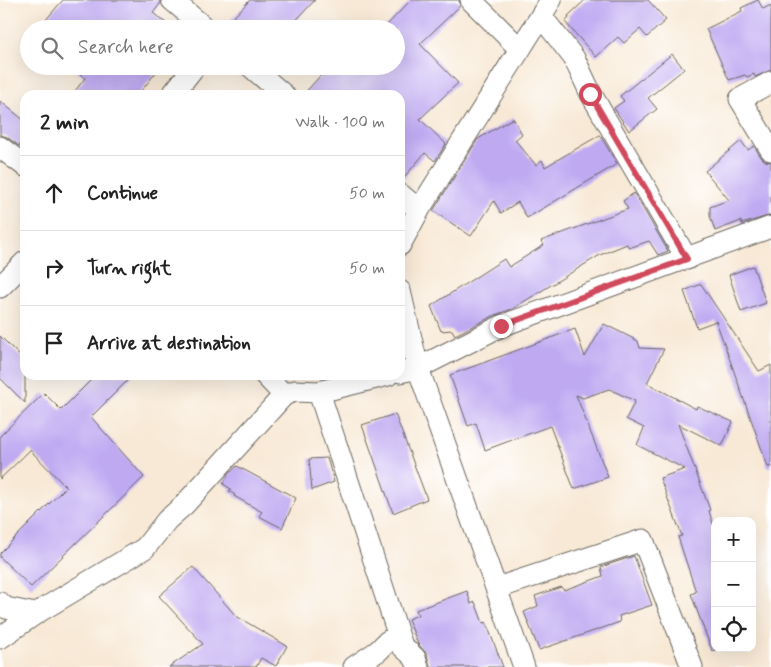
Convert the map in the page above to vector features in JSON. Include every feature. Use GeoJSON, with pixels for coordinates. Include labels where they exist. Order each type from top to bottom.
{"type":"FeatureCollection","features":[{"type":"Feature","properties":{"kind":"street"},"geometry":{"type":"LineString","coordinates":[[172,0],[195,20]]}},
{"type":"Feature","properties":{"kind":"street"},"geometry":{"type":"LineString","coordinates":[[471,0],[520,49]]}},
{"type":"Feature","properties":{"kind":"street"},"geometry":{"type":"LineString","coordinates":[[405,236],[419,210],[546,8],[574,58],[590,94],[687,259]]}},
{"type":"Feature","properties":{"kind":"street"},"geometry":{"type":"LineString","coordinates":[[176,90],[188,75]]}},
{"type":"Feature","properties":{"kind":"street"},"geometry":{"type":"LineString","coordinates":[[261,75],[278,90]]}},
{"type":"Feature","properties":{"kind":"street"},"geometry":{"type":"LineString","coordinates":[[771,82],[740,99],[771,150]]}},
{"type":"Feature","properties":{"kind":"street"},"geometry":{"type":"LineString","coordinates":[[0,147],[20,162]]}},
{"type":"Feature","properties":{"kind":"street"},"geometry":{"type":"LineString","coordinates":[[405,198],[419,210]]}},
{"type":"Feature","properties":{"kind":"street"},"geometry":{"type":"LineString","coordinates":[[409,370],[501,326],[771,227]]}},
{"type":"Feature","properties":{"kind":"street"},"geometry":{"type":"LineString","coordinates":[[0,287],[20,267]]}},
{"type":"Feature","properties":{"kind":"street"},"geometry":{"type":"LineString","coordinates":[[405,334],[409,370],[497,588],[524,667]]}},
{"type":"Feature","properties":{"kind":"street"},"geometry":{"type":"LineString","coordinates":[[271,380],[290,393]]}},
{"type":"Feature","properties":{"kind":"street"},"geometry":{"type":"LineString","coordinates":[[0,638],[35,614],[145,548],[168,520],[290,393],[314,383],[342,380]]}},
{"type":"Feature","properties":{"kind":"street"},"geometry":{"type":"LineString","coordinates":[[314,383],[402,646],[415,658],[418,667]]}},
{"type":"Feature","properties":{"kind":"street"},"geometry":{"type":"LineString","coordinates":[[497,588],[643,540],[692,667]]}},
{"type":"Feature","properties":{"kind":"street"},"geometry":{"type":"LineString","coordinates":[[0,603],[6,608],[35,614]]}},
{"type":"Feature","properties":{"kind":"street"},"geometry":{"type":"LineString","coordinates":[[354,667],[378,651],[388,641]]}},
{"type":"Feature","properties":{"kind":"building"},"geometry":{"type":"Polygon","coordinates":[[[63,0],[160,0],[160,4],[153,13],[162,20],[46,20],[63,0]]]}},
{"type":"Feature","properties":{"kind":"building"},"geometry":{"type":"Polygon","coordinates":[[[250,0],[315,0],[296,20],[231,20],[250,0]]]}},
{"type":"Feature","properties":{"kind":"building"},"geometry":{"type":"Polygon","coordinates":[[[411,0],[459,0],[460,6],[420,44],[458,83],[420,119],[446,144],[435,161],[425,153],[405,176],[405,90],[307,90],[321,75],[405,75],[405,20],[392,20],[411,0]]]}},
{"type":"Feature","properties":{"kind":"building"},"geometry":{"type":"Polygon","coordinates":[[[585,0],[648,0],[666,20],[647,37],[640,29],[624,43],[618,37],[596,57],[565,22],[569,18],[568,16],[585,0]]]}},
{"type":"Feature","properties":{"kind":"building"},"geometry":{"type":"Polygon","coordinates":[[[758,0],[763,9],[771,5],[771,70],[755,77],[754,74],[747,77],[745,75],[729,80],[706,29],[742,11],[741,8],[758,0]]]}},
{"type":"Feature","properties":{"kind":"building"},"geometry":{"type":"Polygon","coordinates":[[[672,54],[684,69],[648,98],[657,109],[629,131],[614,108],[624,101],[620,96],[672,54]]]}},
{"type":"Feature","properties":{"kind":"building"},"geometry":{"type":"Polygon","coordinates":[[[81,75],[154,75],[142,90],[76,90],[85,78],[81,75]]]}},
{"type":"Feature","properties":{"kind":"building"},"geometry":{"type":"Polygon","coordinates":[[[0,101],[20,117],[20,145],[19,146],[7,137],[0,135],[0,101]]]}},
{"type":"Feature","properties":{"kind":"building"},"geometry":{"type":"Polygon","coordinates":[[[513,118],[522,134],[515,140],[536,165],[542,160],[545,167],[600,135],[617,164],[527,218],[518,202],[501,213],[494,201],[471,236],[433,211],[478,139],[513,118]]]}},
{"type":"Feature","properties":{"kind":"building"},"geometry":{"type":"Polygon","coordinates":[[[741,141],[748,150],[754,146],[765,161],[771,162],[771,215],[742,224],[741,221],[715,231],[710,216],[710,207],[729,200],[705,171],[741,141]]]}},
{"type":"Feature","properties":{"kind":"building"},"geometry":{"type":"Polygon","coordinates":[[[634,193],[668,251],[658,255],[649,241],[629,248],[627,244],[600,255],[512,309],[495,315],[455,335],[452,330],[441,331],[431,306],[504,259],[509,267],[544,245],[541,241],[628,209],[623,201],[634,193]]]}},
{"type":"Feature","properties":{"kind":"building"},"geometry":{"type":"Polygon","coordinates":[[[753,266],[766,303],[741,312],[729,275],[753,266]]]}},
{"type":"Feature","properties":{"kind":"building"},"geometry":{"type":"Polygon","coordinates":[[[701,284],[759,371],[771,365],[771,467],[768,467],[716,321],[697,328],[684,291],[701,284]]]}},
{"type":"Feature","properties":{"kind":"building"},"geometry":{"type":"Polygon","coordinates":[[[604,324],[638,341],[640,348],[664,349],[647,383],[696,409],[697,406],[733,422],[722,446],[678,424],[710,510],[711,648],[691,594],[696,592],[678,537],[682,536],[660,478],[685,469],[637,445],[644,428],[626,419],[635,401],[609,389],[583,398],[576,395],[608,477],[574,489],[550,426],[485,450],[476,423],[468,426],[450,375],[575,329],[585,357],[604,324]]]}},
{"type":"Feature","properties":{"kind":"building"},"geometry":{"type":"Polygon","coordinates":[[[0,336],[20,356],[20,380],[25,380],[25,403],[0,378],[0,336]]]}},
{"type":"Feature","properties":{"kind":"building"},"geometry":{"type":"Polygon","coordinates":[[[91,380],[128,380],[91,417],[144,477],[31,587],[0,557],[0,553],[66,487],[30,450],[0,479],[0,436],[44,393],[61,410],[91,380]]]}},
{"type":"Feature","properties":{"kind":"building"},"geometry":{"type":"Polygon","coordinates":[[[395,414],[427,499],[393,513],[362,425],[395,414]]]}},
{"type":"Feature","properties":{"kind":"building"},"geometry":{"type":"Polygon","coordinates":[[[327,458],[334,482],[312,490],[309,459],[327,458]]]}},
{"type":"Feature","properties":{"kind":"building"},"geometry":{"type":"Polygon","coordinates":[[[237,466],[296,498],[282,528],[259,516],[262,512],[234,496],[229,491],[231,489],[223,484],[228,475],[237,466]]]}},
{"type":"Feature","properties":{"kind":"building"},"geometry":{"type":"Polygon","coordinates":[[[634,556],[652,605],[619,616],[620,622],[539,650],[524,612],[538,606],[535,596],[561,587],[564,590],[603,576],[601,567],[634,556]]]}},
{"type":"Feature","properties":{"kind":"building"},"geometry":{"type":"Polygon","coordinates":[[[193,567],[236,616],[287,646],[276,666],[261,658],[256,667],[169,667],[203,644],[159,596],[193,567]]]}},
{"type":"Feature","properties":{"kind":"building"},"geometry":{"type":"Polygon","coordinates":[[[467,591],[471,604],[475,602],[483,623],[486,622],[503,667],[430,667],[427,654],[418,644],[408,619],[418,615],[416,610],[467,591]]]}},
{"type":"Feature","properties":{"kind":"route"},"geometry":{"type":"LineString","coordinates":[[501,326],[687,259],[590,94]]}}]}
